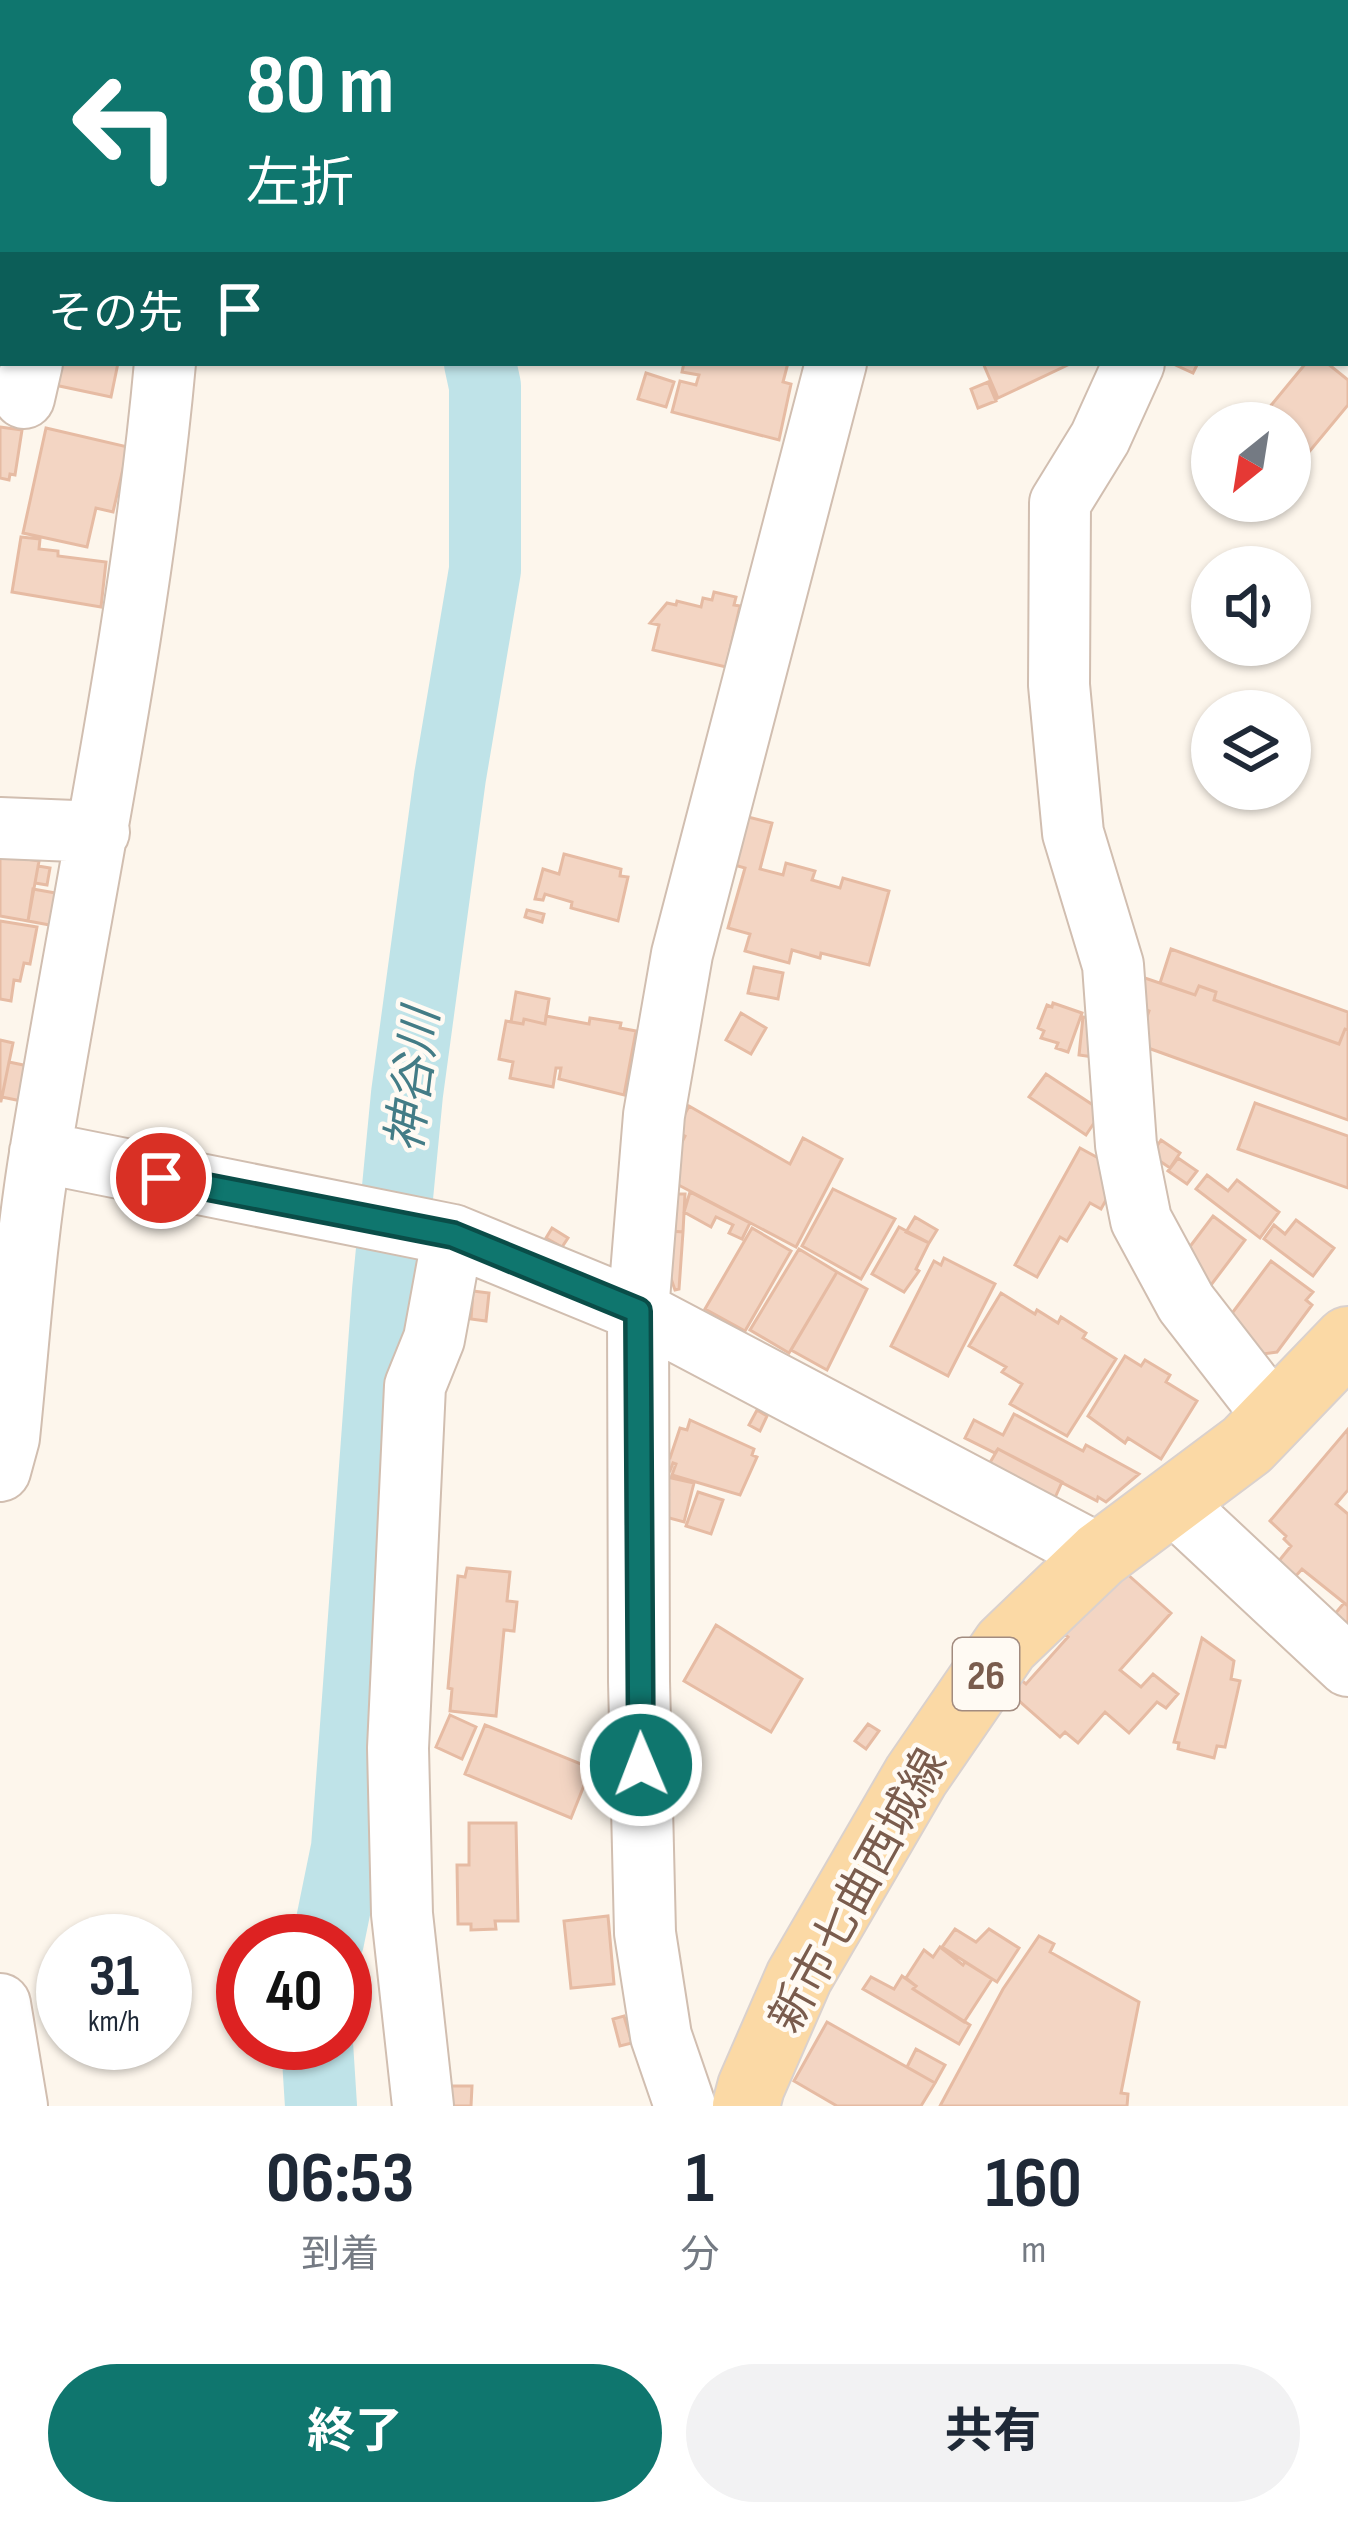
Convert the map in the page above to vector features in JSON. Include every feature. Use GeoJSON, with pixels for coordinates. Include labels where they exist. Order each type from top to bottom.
{"type":"FeatureCollection","features":[{"type":"Feature","properties":{"kind":"main road","name":"新市七曲西城線"},"geometry":{"type":"LineString","coordinates":[[746,2106],[799,1977],[916,1776],[1006,1645],[1100,1555],[1247,1445],[1348,1340]]}},
{"type":"Feature","properties":{"kind":"street"},"geometry":{"type":"LineString","coordinates":[[0,1471],[54,1156],[157,459],[165,366]]}},
{"type":"Feature","properties":{"kind":"street"},"geometry":{"type":"LineString","coordinates":[[685,2106],[661,2036],[645,1933],[638,1311],[654,1115],[682,954],[835,366]]}},
{"type":"Feature","properties":{"kind":"street"},"geometry":{"type":"LineString","coordinates":[[1134,366],[1100,438],[1060,502],[1059,685],[1072,833],[1113,965],[1126,1145],[1141,1220],[1186,1303],[1258,1396],[1279,1415]]}},
{"type":"Feature","properties":{"kind":"street"},"geometry":{"type":"LineString","coordinates":[[0,828],[99,832]]}},
{"type":"Feature","properties":{"kind":"street"},"geometry":{"type":"LineString","coordinates":[[54,1156],[446,1234],[638,1311],[1100,1555]]}},
{"type":"Feature","properties":{"kind":"street"},"geometry":{"type":"LineString","coordinates":[[423,2106],[402,1913],[398,1748],[415,1386],[434,1340],[446,1234]]}},
{"type":"Feature","properties":{"kind":"street"},"geometry":{"type":"LineString","coordinates":[[1171,1502],[1348,1666]]}},
{"type":"Feature","properties":{"kind":"street"},"geometry":{"type":"LineString","coordinates":[[0,2003],[17,2106]]}},
{"type":"Feature","properties":{"kind":"building"},"geometry":{"type":"Polygon","coordinates":[[[53,366],[117,366],[111,397],[50,384],[53,366]]]}},
{"type":"Feature","properties":{"kind":"building"},"geometry":{"type":"Polygon","coordinates":[[[683,366],[787,366],[783,382],[791,384],[779,440],[672,412],[680,381],[696,385],[699,375],[682,372],[683,366]]]}},
{"type":"Feature","properties":{"kind":"building"},"geometry":{"type":"Polygon","coordinates":[[[984,366],[1066,366],[998,398],[984,366]]]}},
{"type":"Feature","properties":{"kind":"building"},"geometry":{"type":"Polygon","coordinates":[[[1304,366],[1331,366],[1348,380],[1348,405],[1311,450],[1311,402],[1274,402],[1304,366]]]}},
{"type":"Feature","properties":{"kind":"building"},"geometry":{"type":"Polygon","coordinates":[[[646,373],[674,382],[666,407],[638,399],[646,373]]]}},
{"type":"Feature","properties":{"kind":"building"},"geometry":{"type":"Polygon","coordinates":[[[988,382],[996,401],[978,408],[971,389],[988,382]]]}},
{"type":"Feature","properties":{"kind":"building"},"geometry":{"type":"Polygon","coordinates":[[[0,427],[22,430],[15,475],[10,474],[9,480],[0,478],[0,427]]]}},
{"type":"Feature","properties":{"kind":"building"},"geometry":{"type":"Polygon","coordinates":[[[46,428],[128,447],[113,512],[96,508],[87,547],[23,533],[46,428]]]}},
{"type":"Feature","properties":{"kind":"building"},"geometry":{"type":"Polygon","coordinates":[[[21,537],[40,539],[39,549],[58,551],[58,556],[106,562],[101,607],[12,592],[21,537]]]}},
{"type":"Feature","properties":{"kind":"building"},"geometry":{"type":"Polygon","coordinates":[[[714,592],[736,597],[734,605],[740,606],[726,667],[653,650],[659,625],[650,623],[667,603],[701,607],[703,598],[712,600],[714,592]]]}},
{"type":"Feature","properties":{"kind":"building"},"geometry":{"type":"Polygon","coordinates":[[[744,816],[772,823],[760,869],[783,875],[786,863],[815,871],[812,880],[840,888],[843,878],[889,891],[869,965],[792,950],[789,963],[745,951],[750,934],[728,928],[745,868],[731,864],[744,816]]]}},
{"type":"Feature","properties":{"kind":"building"},"geometry":{"type":"Polygon","coordinates":[[[0,849],[39,861],[28,921],[0,916],[0,849]]]}},
{"type":"Feature","properties":{"kind":"building"},"geometry":{"type":"Polygon","coordinates":[[[564,854],[621,869],[620,876],[628,877],[618,921],[571,908],[572,902],[545,894],[543,900],[535,899],[543,869],[559,874],[564,854]]]}},
{"type":"Feature","properties":{"kind":"building"},"geometry":{"type":"Polygon","coordinates":[[[38,866],[50,868],[47,885],[35,883],[38,866]]]}},
{"type":"Feature","properties":{"kind":"building"},"geometry":{"type":"Polygon","coordinates":[[[33,889],[61,894],[55,926],[28,921],[33,889]]]}},
{"type":"Feature","properties":{"kind":"building"},"geometry":{"type":"Polygon","coordinates":[[[527,910],[544,914],[542,922],[525,917],[527,910]]]}},
{"type":"Feature","properties":{"kind":"building"},"geometry":{"type":"Polygon","coordinates":[[[0,921],[37,927],[30,964],[24,963],[20,981],[14,980],[11,1001],[0,999],[0,921]]]}},
{"type":"Feature","properties":{"kind":"building"},"geometry":{"type":"Polygon","coordinates":[[[1171,949],[1348,1012],[1348,1030],[1339,1044],[1214,1000],[1216,992],[1199,986],[1195,995],[1160,983],[1171,949]]]}},
{"type":"Feature","properties":{"kind":"building"},"geometry":{"type":"Polygon","coordinates":[[[754,967],[783,973],[778,999],[748,993],[754,967]]]}},
{"type":"Feature","properties":{"kind":"building"},"geometry":{"type":"Polygon","coordinates":[[[1124,971],[1195,995],[1199,986],[1216,992],[1214,1000],[1339,1044],[1348,1030],[1348,1120],[1137,1044],[1149,1011],[1128,1004],[1124,971]]]}},
{"type":"Feature","properties":{"kind":"building"},"geometry":{"type":"Polygon","coordinates":[[[516,992],[549,999],[545,1024],[524,1019],[523,1024],[511,1022],[516,992]]]}},
{"type":"Feature","properties":{"kind":"building"},"geometry":{"type":"Polygon","coordinates":[[[1047,1005],[1082,1013],[1068,1052],[1041,1038],[1044,1031],[1038,1028],[1047,1005]]]}},
{"type":"Feature","properties":{"kind":"building"},"geometry":{"type":"Polygon","coordinates":[[[741,1013],[766,1028],[751,1054],[726,1040],[741,1013]]]}},
{"type":"Feature","properties":{"kind":"building"},"geometry":{"type":"Polygon","coordinates":[[[546,1016],[589,1024],[590,1018],[621,1023],[620,1028],[636,1031],[624,1095],[559,1079],[561,1068],[556,1068],[553,1087],[510,1078],[513,1062],[499,1059],[506,1021],[545,1024],[546,1016]]]}},
{"type":"Feature","properties":{"kind":"building"},"geometry":{"type":"Polygon","coordinates":[[[1083,1017],[1106,1020],[1101,1058],[1079,1055],[1083,1017]]]}},
{"type":"Feature","properties":{"kind":"building"},"geometry":{"type":"Polygon","coordinates":[[[0,1040],[13,1043],[1,1101],[0,1101],[0,1040]]]}},
{"type":"Feature","properties":{"kind":"building"},"geometry":{"type":"Polygon","coordinates":[[[9,1062],[28,1066],[21,1101],[2,1097],[9,1062]]]}},
{"type":"Feature","properties":{"kind":"building"},"geometry":{"type":"Polygon","coordinates":[[[1046,1074],[1102,1111],[1086,1135],[1029,1097],[1046,1074]]]}},
{"type":"Feature","properties":{"kind":"building"},"geometry":{"type":"Polygon","coordinates":[[[1255,1103],[1348,1136],[1348,1188],[1238,1149],[1255,1103]]]}},
{"type":"Feature","properties":{"kind":"building"},"geometry":{"type":"Polygon","coordinates":[[[689,1106],[790,1164],[803,1138],[842,1159],[796,1247],[669,1180],[670,1166],[685,1136],[676,1131],[689,1106]]]}},
{"type":"Feature","properties":{"kind":"building"},"geometry":{"type":"Polygon","coordinates":[[[1161,1140],[1180,1153],[1170,1168],[1151,1155],[1161,1140]]]}},
{"type":"Feature","properties":{"kind":"building"},"geometry":{"type":"Polygon","coordinates":[[[1080,1148],[1122,1171],[1101,1209],[1090,1203],[1067,1241],[1060,1237],[1037,1277],[1015,1265],[1080,1148]]]}},
{"type":"Feature","properties":{"kind":"building"},"geometry":{"type":"Polygon","coordinates":[[[1178,1158],[1197,1171],[1187,1184],[1168,1171],[1178,1158]]]}},
{"type":"Feature","properties":{"kind":"building"},"geometry":{"type":"Polygon","coordinates":[[[1207,1175],[1228,1191],[1237,1180],[1279,1212],[1260,1238],[1196,1189],[1207,1175]]]}},
{"type":"Feature","properties":{"kind":"building"},"geometry":{"type":"Polygon","coordinates":[[[833,1189],[895,1219],[861,1279],[802,1246],[833,1189]]]}},
{"type":"Feature","properties":{"kind":"building"},"geometry":{"type":"Polygon","coordinates":[[[690,1192],[750,1223],[742,1239],[729,1233],[733,1225],[716,1217],[711,1227],[684,1212],[690,1192]]]}},
{"type":"Feature","properties":{"kind":"building"},"geometry":{"type":"Polygon","coordinates":[[[671,1194],[685,1194],[683,1232],[670,1231],[671,1194]]]}},
{"type":"Feature","properties":{"kind":"building"},"geometry":{"type":"Polygon","coordinates":[[[1213,1216],[1245,1240],[1208,1289],[1176,1265],[1213,1216]]]}},
{"type":"Feature","properties":{"kind":"building"},"geometry":{"type":"Polygon","coordinates":[[[915,1217],[937,1230],[929,1243],[906,1232],[915,1217]]]}},
{"type":"Feature","properties":{"kind":"building"},"geometry":{"type":"Polygon","coordinates":[[[1296,1220],[1334,1248],[1313,1276],[1264,1239],[1274,1225],[1285,1234],[1296,1220]]]}},
{"type":"Feature","properties":{"kind":"building"},"geometry":{"type":"Polygon","coordinates":[[[899,1227],[929,1243],[919,1271],[904,1292],[872,1274],[899,1227]]]}},
{"type":"Feature","properties":{"kind":"building"},"geometry":{"type":"Polygon","coordinates":[[[552,1228],[568,1238],[562,1247],[546,1238],[552,1228]]]}},
{"type":"Feature","properties":{"kind":"building"},"geometry":{"type":"Polygon","coordinates":[[[752,1228],[791,1251],[745,1331],[705,1309],[752,1228]]]}},
{"type":"Feature","properties":{"kind":"building"},"geometry":{"type":"Polygon","coordinates":[[[670,1231],[683,1232],[679,1289],[675,1290],[668,1270],[670,1231]]]}},
{"type":"Feature","properties":{"kind":"building"},"geometry":{"type":"Polygon","coordinates":[[[799,1249],[837,1272],[789,1353],[750,1330],[799,1249]]]}},
{"type":"Feature","properties":{"kind":"building"},"geometry":{"type":"Polygon","coordinates":[[[944,1258],[995,1284],[948,1376],[891,1346],[934,1261],[941,1265],[944,1258]]]}},
{"type":"Feature","properties":{"kind":"building"},"geometry":{"type":"Polygon","coordinates":[[[1271,1261],[1313,1292],[1306,1300],[1312,1305],[1277,1352],[1263,1354],[1224,1324],[1271,1261]]]}},
{"type":"Feature","properties":{"kind":"building"},"geometry":{"type":"Polygon","coordinates":[[[837,1272],[867,1289],[827,1370],[791,1350],[837,1272]]]}},
{"type":"Feature","properties":{"kind":"building"},"geometry":{"type":"Polygon","coordinates":[[[473,1291],[489,1293],[486,1321],[471,1319],[473,1291]]]}},
{"type":"Feature","properties":{"kind":"building"},"geometry":{"type":"Polygon","coordinates":[[[1001,1293],[1035,1314],[1037,1310],[1058,1323],[1061,1317],[1116,1359],[1067,1436],[1010,1404],[1022,1384],[1002,1372],[1006,1367],[969,1346],[1001,1293]]]}},
{"type":"Feature","properties":{"kind":"building"},"geometry":{"type":"Polygon","coordinates":[[[1125,1356],[1141,1366],[1145,1360],[1170,1375],[1166,1382],[1197,1401],[1161,1459],[1128,1438],[1125,1443],[1088,1416],[1125,1356]]]}},
{"type":"Feature","properties":{"kind":"building"},"geometry":{"type":"Polygon","coordinates":[[[757,1410],[767,1416],[760,1431],[749,1425],[757,1410]]]}},
{"type":"Feature","properties":{"kind":"building"},"geometry":{"type":"Polygon","coordinates":[[[1014,1414],[1139,1474],[1106,1502],[1098,1497],[1097,1501],[998,1449],[995,1453],[965,1438],[974,1420],[1003,1435],[1014,1414]]]}},
{"type":"Feature","properties":{"kind":"building"},"geometry":{"type":"Polygon","coordinates":[[[690,1420],[754,1449],[752,1455],[757,1457],[740,1495],[672,1475],[673,1463],[670,1471],[659,1468],[659,1457],[670,1458],[680,1428],[687,1430],[690,1420]]]}},
{"type":"Feature","properties":{"kind":"building"},"geometry":{"type":"Polygon","coordinates":[[[1348,1429],[1348,1490],[1336,1504],[1348,1514],[1348,1606],[1302,1569],[1295,1577],[1278,1562],[1291,1546],[1270,1521],[1348,1429]]]}},
{"type":"Feature","properties":{"kind":"building"},"geometry":{"type":"Polygon","coordinates":[[[998,1449],[1062,1482],[1054,1500],[988,1466],[998,1449]]]}},
{"type":"Feature","properties":{"kind":"building"},"geometry":{"type":"Polygon","coordinates":[[[667,1477],[694,1483],[684,1522],[658,1515],[667,1477]]]}},
{"type":"Feature","properties":{"kind":"building"},"geometry":{"type":"Polygon","coordinates":[[[698,1492],[723,1500],[711,1534],[686,1526],[698,1492]]]}},
{"type":"Feature","properties":{"kind":"building"},"geometry":{"type":"Polygon","coordinates":[[[467,1568],[510,1572],[507,1601],[517,1602],[514,1631],[504,1630],[496,1716],[450,1711],[458,1576],[465,1577],[467,1568]]]}},
{"type":"Feature","properties":{"kind":"building"},"geometry":{"type":"Polygon","coordinates":[[[1126,1573],[1171,1613],[1120,1670],[1141,1687],[1153,1674],[1178,1694],[1166,1708],[1157,1702],[1129,1733],[1105,1712],[1078,1743],[1065,1732],[1060,1737],[1009,1692],[1020,1679],[1026,1684],[1068,1637],[1064,1634],[1126,1573]]]}},
{"type":"Feature","properties":{"kind":"building"},"geometry":{"type":"Polygon","coordinates":[[[1344,1603],[1348,1606],[1348,1642],[1329,1621],[1344,1603]]]}},
{"type":"Feature","properties":{"kind":"building"},"geometry":{"type":"Polygon","coordinates":[[[716,1625],[802,1679],[771,1732],[684,1681],[716,1625]]]}},
{"type":"Feature","properties":{"kind":"building"},"geometry":{"type":"Polygon","coordinates":[[[1202,1638],[1234,1661],[1231,1679],[1240,1681],[1225,1747],[1217,1746],[1214,1758],[1178,1749],[1179,1743],[1174,1742],[1202,1638]]]}},
{"type":"Feature","properties":{"kind":"building"},"geometry":{"type":"Polygon","coordinates":[[[450,1715],[476,1727],[462,1759],[436,1747],[450,1715]]]}},
{"type":"Feature","properties":{"kind":"building"},"geometry":{"type":"Polygon","coordinates":[[[868,1724],[879,1731],[866,1749],[855,1741],[868,1724]]]}},
{"type":"Feature","properties":{"kind":"building"},"geometry":{"type":"Polygon","coordinates":[[[485,1725],[591,1768],[571,1818],[465,1774],[485,1725]]]}},
{"type":"Feature","properties":{"kind":"building"},"geometry":{"type":"Polygon","coordinates":[[[469,1823],[516,1823],[518,1921],[495,1921],[496,1929],[471,1930],[471,1924],[458,1924],[457,1865],[469,1865],[469,1823]]]}},
{"type":"Feature","properties":{"kind":"building"},"geometry":{"type":"Polygon","coordinates":[[[608,1916],[614,1984],[571,1988],[564,1921],[608,1916]]]}},
{"type":"Feature","properties":{"kind":"building"},"geometry":{"type":"Polygon","coordinates":[[[955,1929],[976,1942],[989,1929],[1019,1948],[997,1982],[942,1947],[955,1929]]]}},
{"type":"Feature","properties":{"kind":"building"},"geometry":{"type":"Polygon","coordinates":[[[1039,1936],[1054,1944],[1050,1952],[1139,2002],[1121,2093],[1128,2094],[1127,2106],[940,2106],[1003,1989],[1039,1936]]]}},
{"type":"Feature","properties":{"kind":"building"},"geometry":{"type":"Polygon","coordinates":[[[940,1947],[992,1979],[964,2022],[913,1989],[916,1986],[906,1978],[924,1950],[933,1957],[940,1947]]]}},
{"type":"Feature","properties":{"kind":"building"},"geometry":{"type":"Polygon","coordinates":[[[902,1976],[916,1986],[913,1989],[970,2025],[959,2044],[863,1989],[871,1977],[894,1989],[902,1976]]]}},
{"type":"Feature","properties":{"kind":"building"},"geometry":{"type":"Polygon","coordinates":[[[624,2016],[632,2043],[620,2046],[613,2019],[624,2016]]]}},
{"type":"Feature","properties":{"kind":"building"},"geometry":{"type":"Polygon","coordinates":[[[827,2022],[935,2083],[921,2106],[837,2106],[794,2081],[827,2022]]]}},
{"type":"Feature","properties":{"kind":"building"},"geometry":{"type":"Polygon","coordinates":[[[916,2049],[945,2065],[935,2083],[907,2067],[916,2049]]]}},
{"type":"Feature","properties":{"kind":"building"},"geometry":{"type":"Polygon","coordinates":[[[447,2086],[472,2086],[471,2106],[447,2106],[447,2086]]]}},
{"type":"Feature","properties":{"kind":"waterway","name":"神谷川"},"geometry":{"type":"LineString","coordinates":[[334,1914],[347,1848],[407,1094],[450,777],[485,570],[485,386],[481,366]]}},
{"type":"Feature","properties":{"kind":"waterway","name":"神谷川"},"geometry":{"type":"LineString","coordinates":[[319,2070],[321,2106]]}},
{"type":"Feature","properties":{"kind":"route"},"geometry":{"type":"LineString","coordinates":[[161,1178],[453,1235],[638,1311],[641,1765]]}}]}
